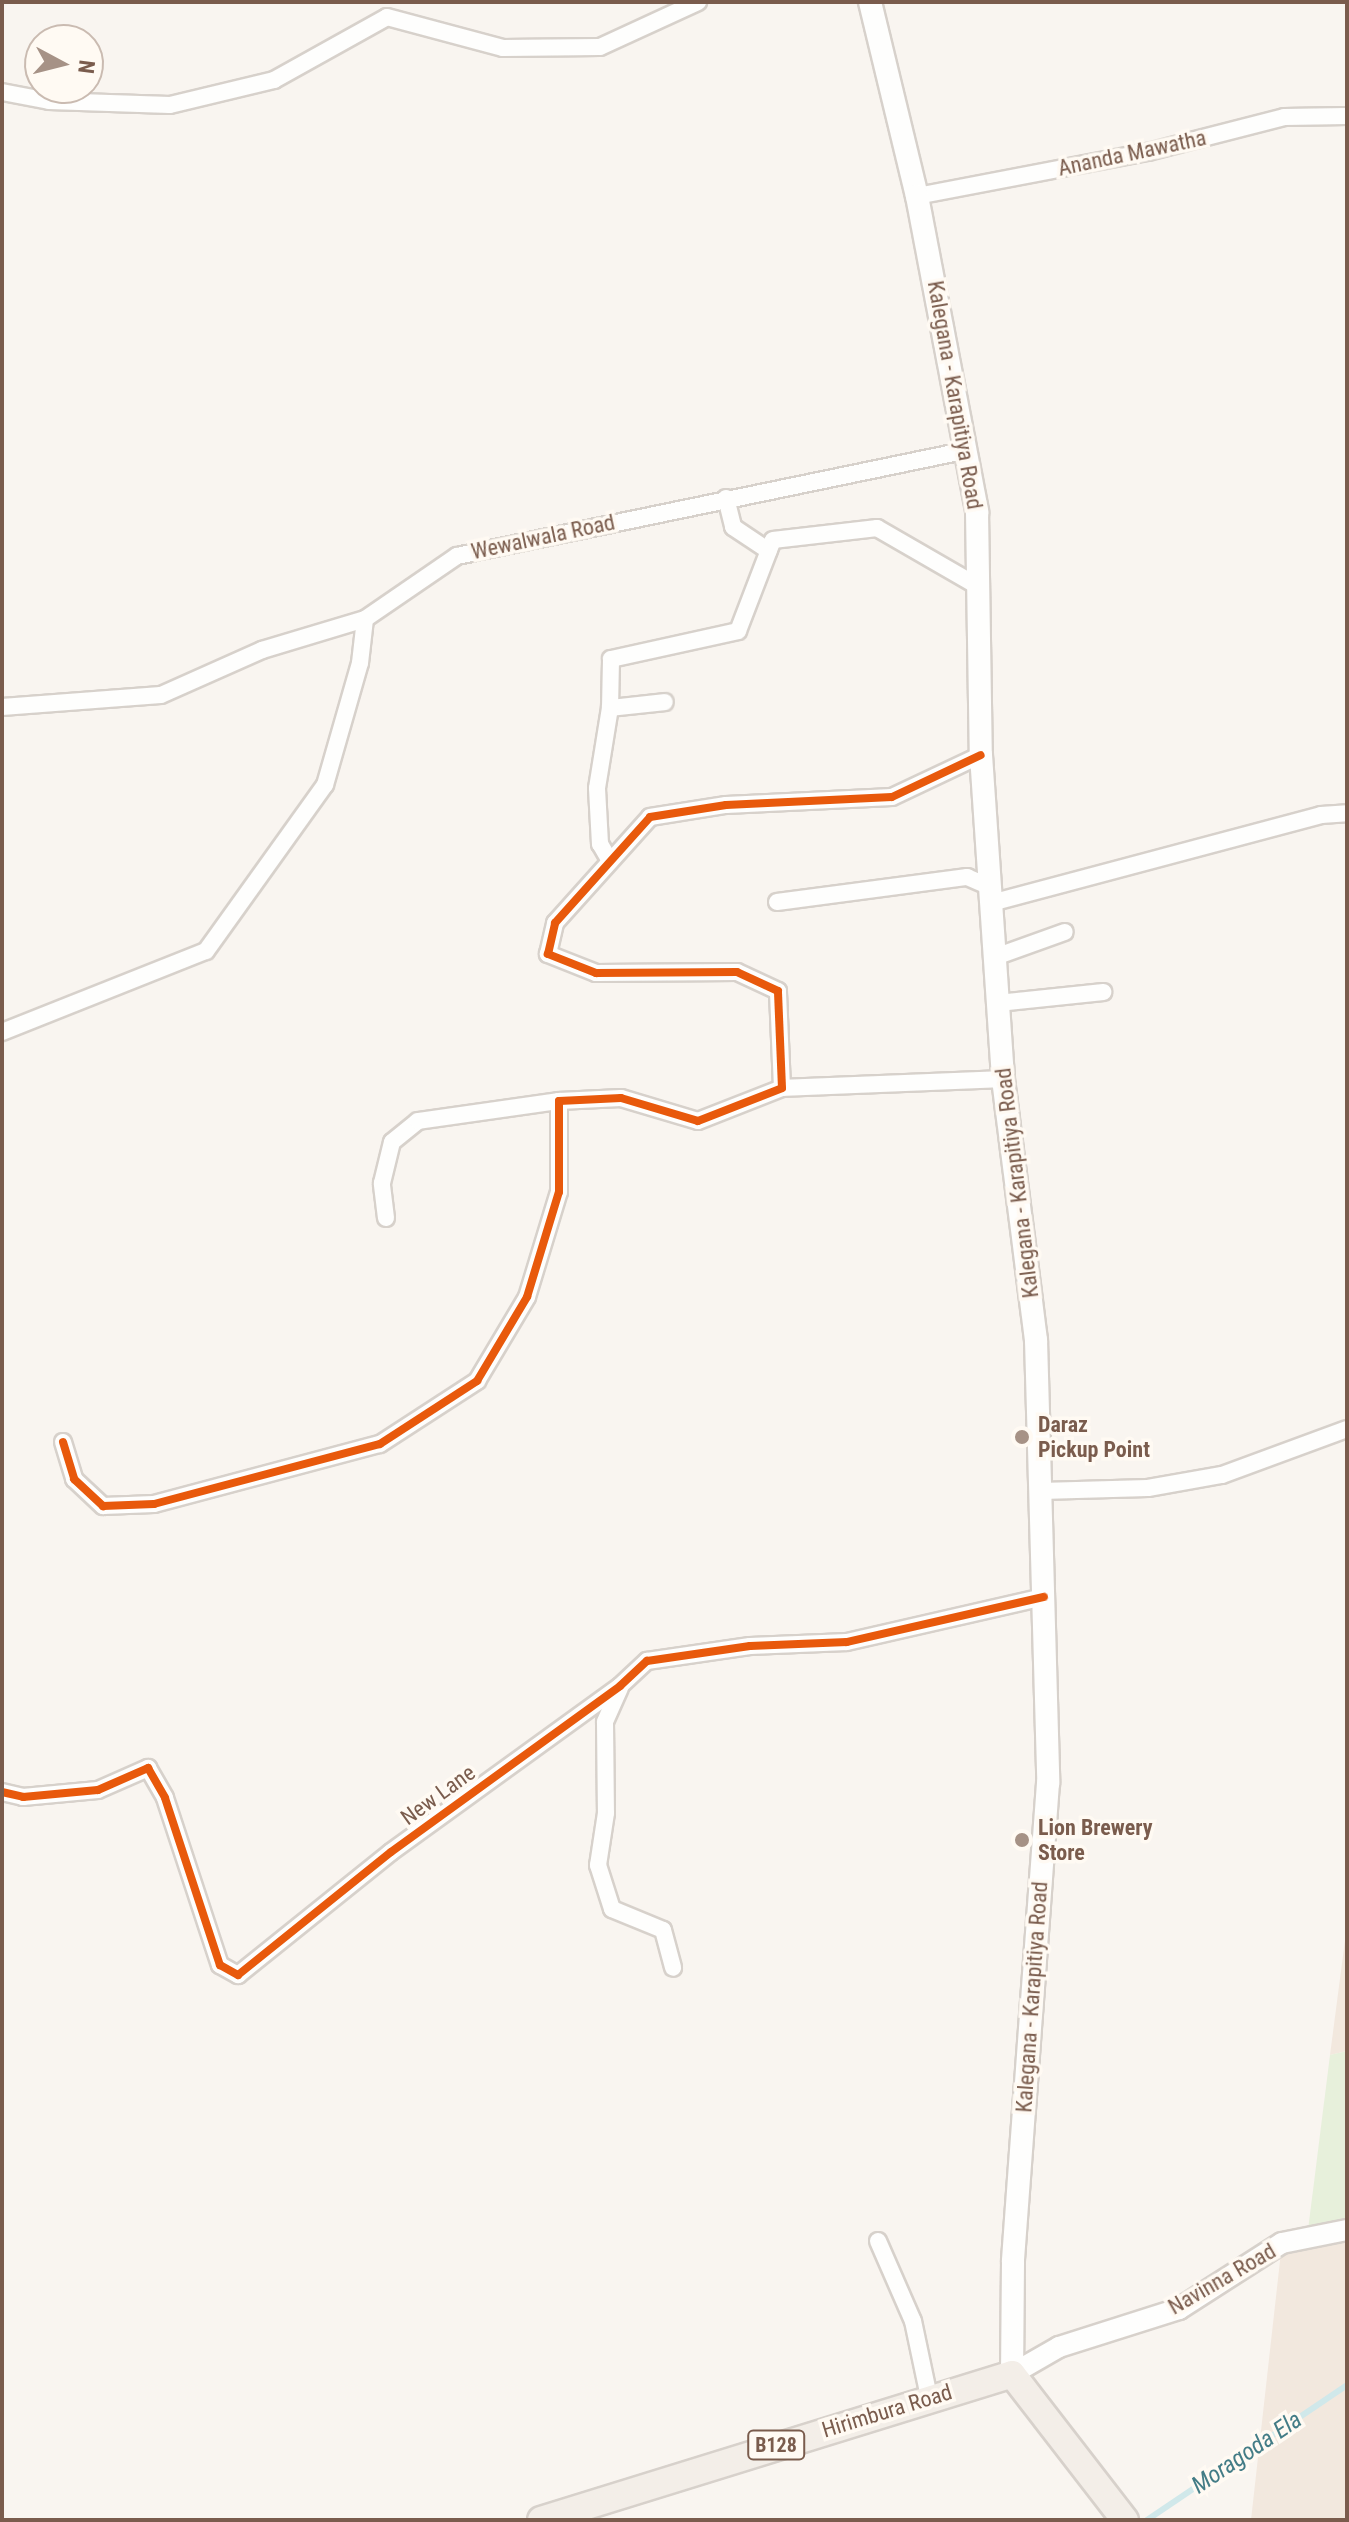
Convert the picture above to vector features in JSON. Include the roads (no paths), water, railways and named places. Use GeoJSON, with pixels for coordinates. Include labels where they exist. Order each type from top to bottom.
{"type":"FeatureCollection","features":[{"type":"Feature","properties":{"kind":"main road","name":"Kalegana - Karapitiya Road"},"geometry":{"type":"LineString","coordinates":[[870,2],[917,196],[968,450],[977,512],[981,755],[1003,1079],[1036,1340],[1048,1783],[1013,2262],[1012,2374]]}},
{"type":"Feature","properties":{"kind":"main road","name":"Hirimbura Road"},"geometry":{"type":"LineString","coordinates":[[541,2520],[929,2397],[1012,2374]]}},
{"type":"Feature","properties":{"kind":"main road"},"geometry":{"type":"LineString","coordinates":[[1012,2374],[1122,2515]]}},
{"type":"Feature","properties":{"kind":"street"},"geometry":{"type":"LineString","coordinates":[[2,92],[49,101],[170,105],[274,80],[387,17],[503,48],[600,47],[698,2]]}},
{"type":"Feature","properties":{"kind":"street","name":"Ananda Mawatha"},"geometry":{"type":"LineString","coordinates":[[917,196],[1148,152],[1284,117],[1347,116]]}},
{"type":"Feature","properties":{"kind":"street","name":"Wewalwala Road"},"geometry":{"type":"LineString","coordinates":[[2,707],[161,695],[262,650],[365,619],[457,556],[968,450]]}},
{"type":"Feature","properties":{"kind":"street"},"geometry":{"type":"LineString","coordinates":[[726,498],[733,527],[769,551]]}},
{"type":"Feature","properties":{"kind":"street"},"geometry":{"type":"LineString","coordinates":[[610,861],[600,844],[597,788],[610,708],[611,659],[738,631],[773,540],[877,528],[979,587]]}},
{"type":"Feature","properties":{"kind":"street"},"geometry":{"type":"LineString","coordinates":[[2,1032],[206,951],[325,785],[360,663],[365,619]]}},
{"type":"Feature","properties":{"kind":"street"},"geometry":{"type":"LineString","coordinates":[[610,708],[665,702]]}},
{"type":"Feature","properties":{"kind":"street"},"geometry":{"type":"LineString","coordinates":[[782,1088],[778,991],[737,972],[596,973],[548,954],[555,923],[650,817],[726,805],[892,797],[981,755]]}},
{"type":"Feature","properties":{"kind":"street"},"geometry":{"type":"LineString","coordinates":[[777,902],[967,877],[990,895],[1321,815],[1347,813]]}},
{"type":"Feature","properties":{"kind":"street"},"geometry":{"type":"LineString","coordinates":[[995,957],[1065,932]]}},
{"type":"Feature","properties":{"kind":"street"},"geometry":{"type":"LineString","coordinates":[[998,1003],[1103,992]]}},
{"type":"Feature","properties":{"kind":"street"},"geometry":{"type":"LineString","coordinates":[[386,1218],[382,1183],[392,1142],[418,1121],[559,1101],[621,1098],[698,1121],[782,1088],[1003,1079]]}},
{"type":"Feature","properties":{"kind":"street"},"geometry":{"type":"LineString","coordinates":[[63,1442],[74,1479],[103,1506],[154,1504],[380,1444],[477,1381],[527,1297],[559,1192],[559,1101]]}},
{"type":"Feature","properties":{"kind":"street"},"geometry":{"type":"LineString","coordinates":[[1041,1491],[1148,1488],[1222,1475],[1347,1429]]}},
{"type":"Feature","properties":{"kind":"street","name":"New Lane"},"geometry":{"type":"LineString","coordinates":[[2,1792],[23,1797],[98,1790],[148,1768],[165,1798],[220,1965],[238,1975],[391,1852],[620,1686],[647,1661],[750,1646],[847,1642],[1044,1597]]}},
{"type":"Feature","properties":{"kind":"street"},"geometry":{"type":"LineString","coordinates":[[620,1686],[605,1722],[606,1813],[598,1865],[612,1909],[663,1930],[673,1968]]}},
{"type":"Feature","properties":{"kind":"street","name":"Navinna Road"},"geometry":{"type":"LineString","coordinates":[[1012,2374],[1059,2347],[1179,2309],[1282,2243],[1347,2230]]}},
{"type":"Feature","properties":{"kind":"street"},"geometry":{"type":"LineString","coordinates":[[878,2241],[913,2321],[929,2397]]}},
{"type":"Feature","properties":{"kind":"waterway","name":"Moragoda Ela"},"geometry":{"type":"LineString","coordinates":[[1147,2520],[1347,2385]]}},
{"type":"Feature","properties":{"kind":"place","name":"Daraz Pickup Point"},"geometry":{"type":"Point","coordinates":[1022,1437]}},
{"type":"Feature","properties":{"kind":"place","name":"Lion Brewery Store"},"geometry":{"type":"Point","coordinates":[1022,1840]}}]}
